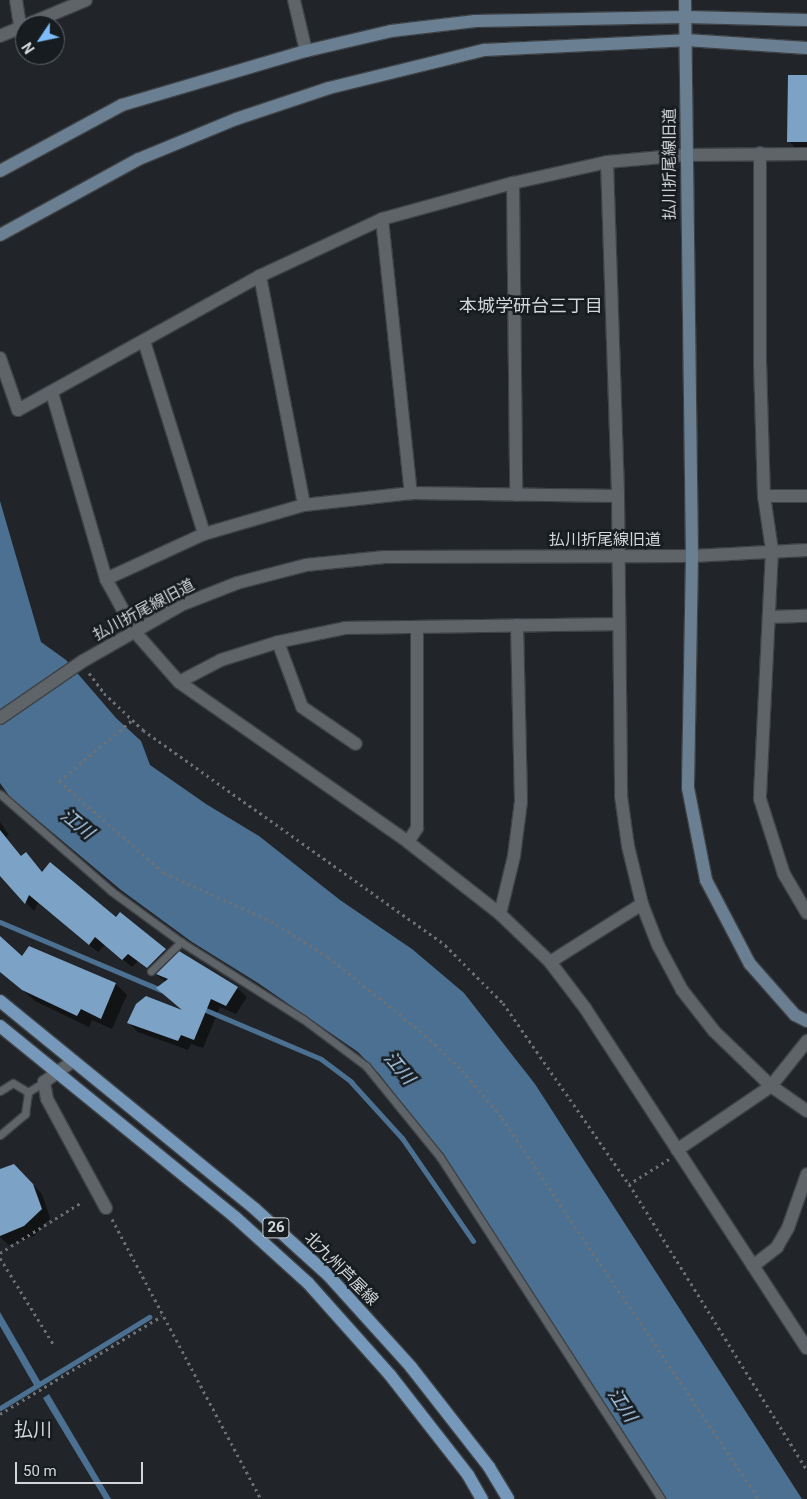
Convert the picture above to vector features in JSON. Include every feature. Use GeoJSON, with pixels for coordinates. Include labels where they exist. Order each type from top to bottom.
{"type":"FeatureCollection","features":[{"type":"Feature","properties":{"kind":"main road","name":"北九州芦屋線"},"geometry":{"type":"LineString","coordinates":[[0,1001],[255,1209],[328,1275],[411,1367],[489,1467],[508,1499]]}},
{"type":"Feature","properties":{"kind":"main road","name":"北九州芦屋線"},"geometry":{"type":"LineString","coordinates":[[0,1026],[227,1211],[308,1283],[390,1375],[468,1476],[482,1499]]}},
{"type":"Feature","properties":{"kind":"street"},"geometry":{"type":"LineString","coordinates":[[16,0],[18,15]]}},
{"type":"Feature","properties":{"kind":"street"},"geometry":{"type":"LineString","coordinates":[[48,15],[86,0]]}},
{"type":"Feature","properties":{"kind":"street"},"geometry":{"type":"LineString","coordinates":[[294,0],[306,51]]}},
{"type":"Feature","properties":{"kind":"street","name":"払川折尾線旧道"},"geometry":{"type":"LineString","coordinates":[[2,717],[83,661],[181,605],[237,583],[306,565],[384,557],[692,556],[685,155],[685,0]]}},
{"type":"Feature","properties":{"kind":"street"},"geometry":{"type":"LineString","coordinates":[[0,171],[122,105],[306,51],[391,31],[475,21],[686,17],[807,20]]}},
{"type":"Feature","properties":{"kind":"street"},"geometry":{"type":"LineString","coordinates":[[0,36],[15,28]]}},
{"type":"Feature","properties":{"kind":"street"},"geometry":{"type":"LineString","coordinates":[[0,235],[139,158],[236,119],[328,88],[484,50],[686,40],[807,48]]}},
{"type":"Feature","properties":{"kind":"street"},"geometry":{"type":"LineString","coordinates":[[760,153],[760,362],[764,496],[772,550],[760,799],[784,874],[807,913]]}},
{"type":"Feature","properties":{"kind":"street"},"geometry":{"type":"LineString","coordinates":[[0,358],[18,410],[260,276],[382,219],[513,183],[607,162],[685,155],[807,154]]}},
{"type":"Feature","properties":{"kind":"street"},"geometry":{"type":"LineString","coordinates":[[607,162],[618,496],[621,796],[642,904],[658,946],[682,990],[714,1031],[771,1086],[807,1111]]}},
{"type":"Feature","properties":{"kind":"street"},"geometry":{"type":"LineString","coordinates":[[513,183],[516,496]]}},
{"type":"Feature","properties":{"kind":"street"},"geometry":{"type":"LineString","coordinates":[[382,219],[411,493]]}},
{"type":"Feature","properties":{"kind":"street"},"geometry":{"type":"LineString","coordinates":[[260,276],[304,505]]}},
{"type":"Feature","properties":{"kind":"street"},"geometry":{"type":"LineString","coordinates":[[144,341],[204,534]]}},
{"type":"Feature","properties":{"kind":"street"},"geometry":{"type":"LineString","coordinates":[[52,392],[106,579],[135,632],[179,682],[408,842],[500,914],[550,962],[585,1008],[807,1348]]}},
{"type":"Feature","properties":{"kind":"street"},"geometry":{"type":"LineString","coordinates":[[106,579],[204,534],[304,505],[411,493],[618,496]]}},
{"type":"Feature","properties":{"kind":"street"},"geometry":{"type":"LineString","coordinates":[[764,496],[807,496]]}},
{"type":"Feature","properties":{"kind":"street"},"geometry":{"type":"LineString","coordinates":[[807,550],[772,550],[692,556],[688,788],[706,880],[750,964],[795,1015],[807,1021]]}},
{"type":"Feature","properties":{"kind":"street"},"geometry":{"type":"LineString","coordinates":[[769,617],[807,616]]}},
{"type":"Feature","properties":{"kind":"street"},"geometry":{"type":"LineString","coordinates":[[179,682],[221,660],[278,642],[346,628],[618,624]]}},
{"type":"Feature","properties":{"kind":"street"},"geometry":{"type":"LineString","coordinates":[[500,914],[514,856],[521,801],[517,625]]}},
{"type":"Feature","properties":{"kind":"street"},"geometry":{"type":"LineString","coordinates":[[408,842],[417,828],[417,627]]}},
{"type":"Feature","properties":{"kind":"street"},"geometry":{"type":"LineString","coordinates":[[278,642],[302,707],[356,744]]}},
{"type":"Feature","properties":{"kind":"street"},"geometry":{"type":"LineString","coordinates":[[550,962],[642,904]]}},
{"type":"Feature","properties":{"kind":"street"},"geometry":{"type":"LineString","coordinates":[[678,1152],[771,1086],[807,1041]]}},
{"type":"Feature","properties":{"kind":"street"},"geometry":{"type":"LineString","coordinates":[[73,1061],[44,1082],[47,1099],[106,1208]]}},
{"type":"Feature","properties":{"kind":"street"},"geometry":{"type":"LineString","coordinates":[[753,1266],[777,1247],[788,1228],[807,1174]]}},
{"type":"Feature","properties":{"kind":"lane"},"geometry":{"type":"LineString","coordinates":[[0,794],[111,892],[181,942],[303,1019],[366,1066],[440,1158],[661,1499]]}},
{"type":"Feature","properties":{"kind":"lane"},"geometry":{"type":"LineString","coordinates":[[151,971],[181,942]]}},
{"type":"Feature","properties":{"kind":"lane"},"geometry":{"type":"LineString","coordinates":[[28,1092],[44,1082]]}},
{"type":"Feature","properties":{"kind":"lane"},"geometry":{"type":"LineString","coordinates":[[0,1091],[13,1083],[28,1092]]}},
{"type":"Feature","properties":{"kind":"lane"},"geometry":{"type":"LineString","coordinates":[[0,1135],[25,1114],[28,1092]]}},
{"type":"Feature","properties":{"kind":"path"},"geometry":{"type":"LineString","coordinates":[[89,673],[131,721],[445,945],[503,1003],[628,1184],[807,1470]]}},
{"type":"Feature","properties":{"kind":"path"},"geometry":{"type":"LineString","coordinates":[[131,721],[59,781],[164,873],[271,920],[328,956],[425,1035],[462,1070],[502,1118],[759,1499]]}},
{"type":"Feature","properties":{"kind":"path"},"geometry":{"type":"LineString","coordinates":[[628,1184],[678,1152]]}},
{"type":"Feature","properties":{"kind":"path"},"geometry":{"type":"LineString","coordinates":[[0,1253],[82,1202]]}},
{"type":"Feature","properties":{"kind":"path"},"geometry":{"type":"LineString","coordinates":[[106,1208],[261,1499]]}},
{"type":"Feature","properties":{"kind":"path"},"geometry":{"type":"LineString","coordinates":[[0,1258],[54,1345]]}},
{"type":"Feature","properties":{"kind":"path"},"geometry":{"type":"LineString","coordinates":[[0,1414],[162,1316]]}},
{"type":"Feature","properties":{"kind":"water","name":"江川"},"geometry":{"type":"Polygon","coordinates":[[[0,501],[41,642],[66,660],[116,718],[141,741],[150,765],[206,804],[259,836],[340,900],[412,949],[464,993],[535,1084],[802,1499],[665,1499],[443,1156],[380,1075],[358,1052],[258,983],[192,942],[121,890],[10,797],[0,783],[0,501]]]}},
{"type":"Feature","properties":{"kind":"water"},"geometry":{"type":"Polygon","coordinates":[[[0,1312],[41,1383],[35,1387],[0,1326],[0,1312]]]}},
{"type":"Feature","properties":{"kind":"water"},"geometry":{"type":"Polygon","coordinates":[[[49,1394],[111,1499],[104,1499],[43,1398],[49,1394]]]}},
{"type":"Feature","properties":{"kind":"building"},"geometry":{"type":"Polygon","coordinates":[[[788,75],[807,75],[807,142],[787,142],[788,75]]]}},
{"type":"Feature","properties":{"kind":"building"},"geometry":{"type":"Polygon","coordinates":[[[0,830],[21,856],[26,852],[42,872],[50,862],[116,917],[120,912],[166,949],[147,968],[128,954],[122,960],[95,937],[89,945],[29,895],[25,904],[0,876],[0,830]]]}},
{"type":"Feature","properties":{"kind":"building"},"geometry":{"type":"Polygon","coordinates":[[[0,936],[22,956],[29,946],[116,983],[101,1019],[81,1009],[77,1016],[22,990],[0,972],[0,936]]]}},
{"type":"Feature","properties":{"kind":"building"},"geometry":{"type":"Polygon","coordinates":[[[179,951],[238,987],[226,1006],[211,999],[194,1040],[181,1035],[178,1041],[127,1023],[136,1004],[146,996],[182,1010],[156,988],[168,979],[156,974],[179,951]]]}},
{"type":"Feature","properties":{"kind":"building"},"geometry":{"type":"Polygon","coordinates":[[[14,1164],[33,1184],[42,1209],[24,1226],[0,1236],[0,1169],[14,1164]]]}},
{"type":"Feature","properties":{"kind":"waterway"},"geometry":{"type":"LineString","coordinates":[[0,922],[161,990]]}},
{"type":"Feature","properties":{"kind":"waterway"},"geometry":{"type":"LineString","coordinates":[[201,1008],[321,1059],[351,1082],[402,1138],[473,1241]]}},
{"type":"Feature","properties":{"kind":"waterway"},"geometry":{"type":"LineString","coordinates":[[0,1408],[149,1317]]}},
{"type":"Feature","properties":{"kind":"district","name":"本城学研台三丁目"},"geometry":{"type":"Point","coordinates":[531,306]}},
{"type":"Feature","properties":{"kind":"district","name":"払川"},"geometry":{"type":"Point","coordinates":[33,1430]}}]}
